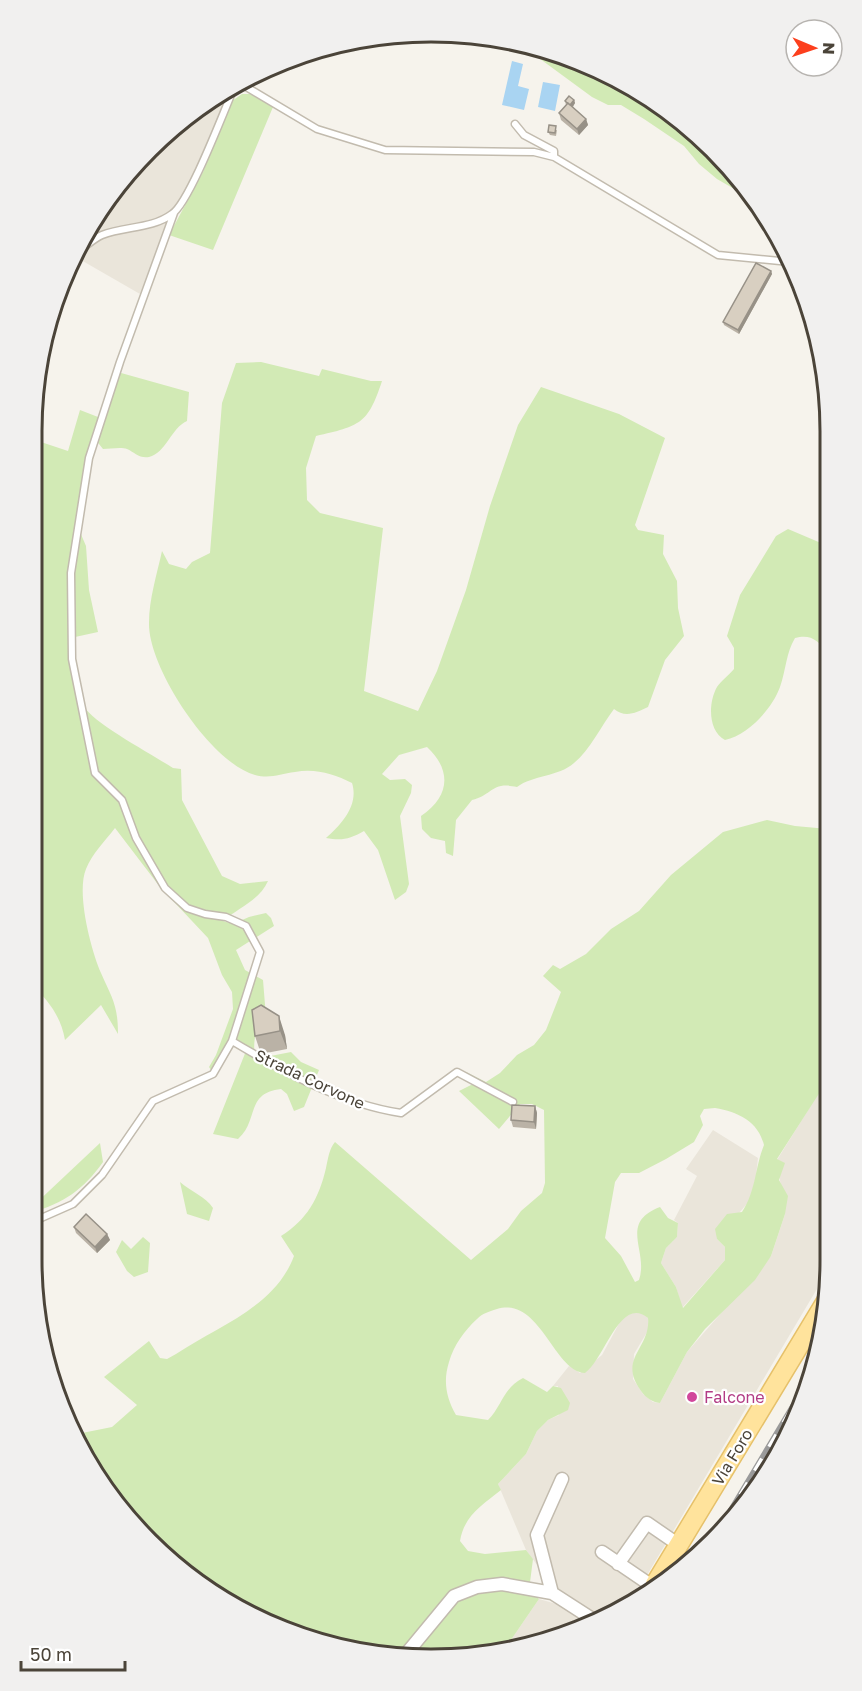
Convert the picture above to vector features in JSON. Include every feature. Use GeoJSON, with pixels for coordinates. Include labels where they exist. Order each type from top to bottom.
{"type":"FeatureCollection","features":[{"type":"Feature","properties":{"kind":"main road","name":"Via Foro"},"geometry":{"type":"LineString","coordinates":[[661,1574],[816,1318]]}},
{"type":"Feature","properties":{"kind":"street"},"geometry":{"type":"LineString","coordinates":[[552,1593],[537,1535],[562,1479]]}},
{"type":"Feature","properties":{"kind":"street"},"geometry":{"type":"LineString","coordinates":[[618,1563],[647,1523],[679,1545]]}},
{"type":"Feature","properties":{"kind":"street"},"geometry":{"type":"LineString","coordinates":[[602,1552],[649,1582]]}},
{"type":"Feature","properties":{"kind":"street"},"geometry":{"type":"LineString","coordinates":[[411,1648],[454,1596],[477,1587],[502,1584],[552,1593],[587,1616]]}},
{"type":"Feature","properties":{"kind":"lane"},"geometry":{"type":"LineString","coordinates":[[248,88],[317,129],[385,150],[534,152],[554,157],[718,255],[781,261]]}},
{"type":"Feature","properties":{"kind":"lane"},"geometry":{"type":"LineString","coordinates":[[42,1218],[73,1204],[102,1175],[153,1101],[213,1074],[232,1041],[260,952],[246,926],[226,916],[205,914],[187,908],[165,888],[136,838],[122,800],[95,773],[72,659],[71,573],[89,458],[120,362],[174,213],[201,166],[230,98]]}},
{"type":"Feature","properties":{"kind":"lane"},"geometry":{"type":"LineString","coordinates":[[516,123],[524,135],[554,151],[554,157]]}},
{"type":"Feature","properties":{"kind":"lane"},"geometry":{"type":"LineString","coordinates":[[91,242],[101,235],[159,221],[174,213]]}},
{"type":"Feature","properties":{"kind":"lane","name":"Strada Corvone"},"geometry":{"type":"LineString","coordinates":[[232,1041],[296,1076],[377,1110],[401,1113],[457,1072],[513,1102]]}},
{"type":"Feature","properties":{"kind":"shaded area"},"geometry":{"type":"Polygon","coordinates":[[[225,102],[192,177],[175,208],[140,294],[82,259],[94,236],[122,194],[156,156],[194,122],[225,102]]]}},
{"type":"Feature","properties":{"kind":"shaded area"},"geometry":{"type":"Polygon","coordinates":[[[820,1091],[819,1286],[639,1588],[592,1614],[555,1589],[526,1550],[498,1484],[526,1454],[537,1431],[548,1420],[559,1415],[558,1386],[553,1386],[569,1366],[580,1373],[602,1355],[622,1318],[633,1312],[643,1313],[648,1318],[649,1329],[634,1354],[633,1379],[643,1394],[653,1402],[660,1403],[687,1352],[771,1256],[785,1214],[777,1160],[820,1091]]]}},
{"type":"Feature","properties":{"kind":"shaded area"},"geometry":{"type":"Polygon","coordinates":[[[713,1130],[758,1158],[756,1176],[751,1199],[717,1239],[725,1247],[725,1260],[682,1308],[676,1287],[661,1263],[666,1248],[677,1237],[678,1223],[674,1220],[697,1176],[686,1169],[713,1130]]]}},
{"type":"Feature","properties":{"kind":"shaded area"},"geometry":{"type":"Polygon","coordinates":[[[539,1599],[560,1605],[581,1619],[532,1636],[510,1641],[539,1599]]]}},
{"type":"Feature","properties":{"kind":"green space"},"geometry":{"type":"Polygon","coordinates":[[[537,57],[603,82],[626,94],[668,122],[706,156],[737,191],[717,179],[699,164],[684,146],[644,119],[621,105],[608,105],[592,97],[537,57]]]}},
{"type":"Feature","properties":{"kind":"green space"},"geometry":{"type":"Polygon","coordinates":[[[242,94],[250,94],[273,107],[213,250],[169,235],[203,172],[232,101],[242,94]]]}},
{"type":"Feature","properties":{"kind":"green space"},"geometry":{"type":"Polygon","coordinates":[[[261,362],[319,376],[322,369],[371,381],[382,381],[372,406],[360,421],[353,426],[316,436],[306,468],[307,500],[320,513],[383,528],[364,691],[418,711],[437,671],[466,590],[490,506],[518,425],[541,387],[619,414],[665,438],[635,525],[638,530],[664,535],[663,554],[677,581],[678,608],[684,636],[665,660],[648,707],[626,714],[614,709],[585,751],[568,768],[530,780],[517,787],[497,787],[472,800],[456,820],[453,856],[446,853],[445,841],[431,838],[422,829],[421,816],[431,809],[442,792],[444,774],[441,765],[427,747],[399,755],[382,774],[390,780],[405,779],[412,785],[411,793],[400,816],[409,884],[406,892],[395,900],[378,850],[364,831],[346,839],[326,838],[348,813],[353,799],[352,783],[317,771],[265,776],[255,775],[238,767],[220,753],[185,711],[170,688],[151,642],[150,605],[162,551],[169,564],[186,569],[192,562],[210,553],[222,403],[236,363],[261,362]]]}},
{"type":"Feature","properties":{"kind":"green space"},"geometry":{"type":"Polygon","coordinates":[[[114,371],[189,392],[187,421],[181,424],[155,455],[140,456],[125,448],[103,449],[95,439],[90,444],[80,532],[86,546],[89,590],[98,632],[75,637],[75,654],[84,706],[89,713],[110,729],[173,768],[181,769],[182,800],[222,876],[240,884],[268,881],[254,899],[223,921],[233,924],[266,913],[274,926],[236,950],[245,970],[263,980],[266,1017],[255,1036],[255,1059],[291,1052],[301,1062],[319,1070],[304,1107],[294,1111],[287,1094],[281,1089],[270,1092],[257,1102],[249,1124],[238,1139],[213,1134],[246,1051],[234,1043],[215,1076],[209,1067],[216,1055],[233,1009],[232,992],[222,975],[208,938],[160,887],[115,828],[95,853],[86,869],[83,892],[89,936],[97,963],[114,1002],[118,1034],[101,1005],[65,1040],[61,1024],[42,995],[42,442],[68,451],[80,410],[98,417],[114,371]]]}},
{"type":"Feature","properties":{"kind":"green space"},"geometry":{"type":"Polygon","coordinates":[[[788,529],[820,543],[820,645],[810,638],[795,638],[780,687],[771,704],[750,727],[725,740],[715,730],[711,708],[717,687],[734,669],[734,648],[727,636],[740,595],[776,536],[788,529]]]}},
{"type":"Feature","properties":{"kind":"green space"},"geometry":{"type":"Polygon","coordinates":[[[767,820],[820,828],[820,1092],[777,1159],[785,1163],[779,1180],[788,1196],[785,1214],[771,1256],[755,1280],[705,1329],[687,1352],[660,1403],[645,1396],[632,1370],[633,1362],[648,1329],[648,1318],[638,1313],[629,1315],[621,1322],[585,1373],[574,1369],[564,1361],[536,1323],[525,1313],[512,1308],[497,1309],[484,1314],[460,1339],[451,1356],[446,1376],[448,1395],[456,1415],[488,1420],[511,1387],[523,1378],[547,1392],[553,1386],[561,1388],[570,1403],[568,1410],[548,1420],[537,1431],[526,1454],[498,1484],[501,1490],[475,1512],[462,1532],[460,1541],[468,1551],[485,1554],[526,1550],[533,1559],[529,1590],[539,1599],[510,1641],[482,1646],[431,1649],[355,1642],[282,1619],[236,1597],[194,1569],[156,1535],[122,1497],[94,1454],[82,1433],[112,1427],[137,1405],[104,1377],[149,1341],[160,1358],[167,1359],[244,1314],[273,1289],[285,1274],[294,1256],[281,1236],[298,1223],[311,1207],[320,1189],[330,1151],[335,1142],[471,1260],[508,1229],[521,1211],[542,1193],[545,1183],[544,1110],[532,1104],[520,1104],[499,1129],[459,1091],[473,1084],[462,1077],[466,1072],[486,1082],[500,1073],[517,1055],[534,1045],[546,1030],[561,992],[543,976],[553,965],[560,969],[586,954],[611,929],[639,911],[671,875],[723,832],[767,820]],[[715,1108],[704,1109],[700,1116],[703,1125],[694,1142],[639,1173],[621,1173],[615,1182],[605,1238],[621,1256],[635,1282],[639,1280],[641,1269],[638,1239],[640,1221],[660,1207],[668,1218],[678,1223],[677,1237],[666,1248],[661,1263],[676,1287],[683,1308],[725,1260],[725,1247],[717,1239],[715,1229],[727,1214],[742,1212],[753,1187],[764,1145],[752,1124],[739,1115],[715,1108]]]}},
{"type":"Feature","properties":{"kind":"green space"},"geometry":{"type":"Polygon","coordinates":[[[100,1143],[103,1162],[80,1188],[63,1200],[42,1209],[42,1198],[100,1143]]]}},
{"type":"Feature","properties":{"kind":"green space"},"geometry":{"type":"Polygon","coordinates":[[[180,1182],[213,1208],[209,1221],[187,1214],[180,1182]]]}},
{"type":"Feature","properties":{"kind":"green space"},"geometry":{"type":"Polygon","coordinates":[[[143,1237],[150,1243],[148,1272],[134,1277],[127,1271],[116,1252],[122,1240],[131,1249],[143,1237]]]}},
{"type":"Feature","properties":{"kind":"water"},"geometry":{"type":"Polygon","coordinates":[[[512,61],[523,64],[518,86],[529,89],[524,110],[502,105],[512,61]]]}},
{"type":"Feature","properties":{"kind":"water"},"geometry":{"type":"Polygon","coordinates":[[[543,82],[560,85],[555,111],[538,107],[543,82]]]}},
{"type":"Feature","properties":{"kind":"building"},"geometry":{"type":"Polygon","coordinates":[[[569,96],[574,100],[570,105],[565,101],[569,96]]]}},
{"type":"Feature","properties":{"kind":"building"},"geometry":{"type":"Polygon","coordinates":[[[568,103],[586,119],[577,129],[559,113],[568,103]]]}},
{"type":"Feature","properties":{"kind":"building"},"geometry":{"type":"Polygon","coordinates":[[[549,125],[556,126],[555,133],[548,132],[549,125]]]}},
{"type":"Feature","properties":{"kind":"building"},"geometry":{"type":"Polygon","coordinates":[[[756,263],[771,271],[738,330],[723,322],[756,263]]]}},
{"type":"Feature","properties":{"kind":"building"},"geometry":{"type":"Polygon","coordinates":[[[261,1005],[279,1016],[280,1031],[255,1036],[252,1010],[261,1005]]]}},
{"type":"Feature","properties":{"kind":"building"},"geometry":{"type":"Polygon","coordinates":[[[512,1105],[535,1106],[534,1122],[511,1120],[512,1105]]]}},
{"type":"Feature","properties":{"kind":"building"},"geometry":{"type":"Polygon","coordinates":[[[86,1214],[107,1234],[95,1247],[74,1227],[86,1214]]]}},
{"type":"Feature","properties":{"kind":"railway"},"geometry":{"type":"LineString","coordinates":[[738,1499],[785,1421]]}},
{"type":"Feature","properties":{"kind":"place","name":"Falcone"},"geometry":{"type":"Point","coordinates":[692,1397]}}]}
